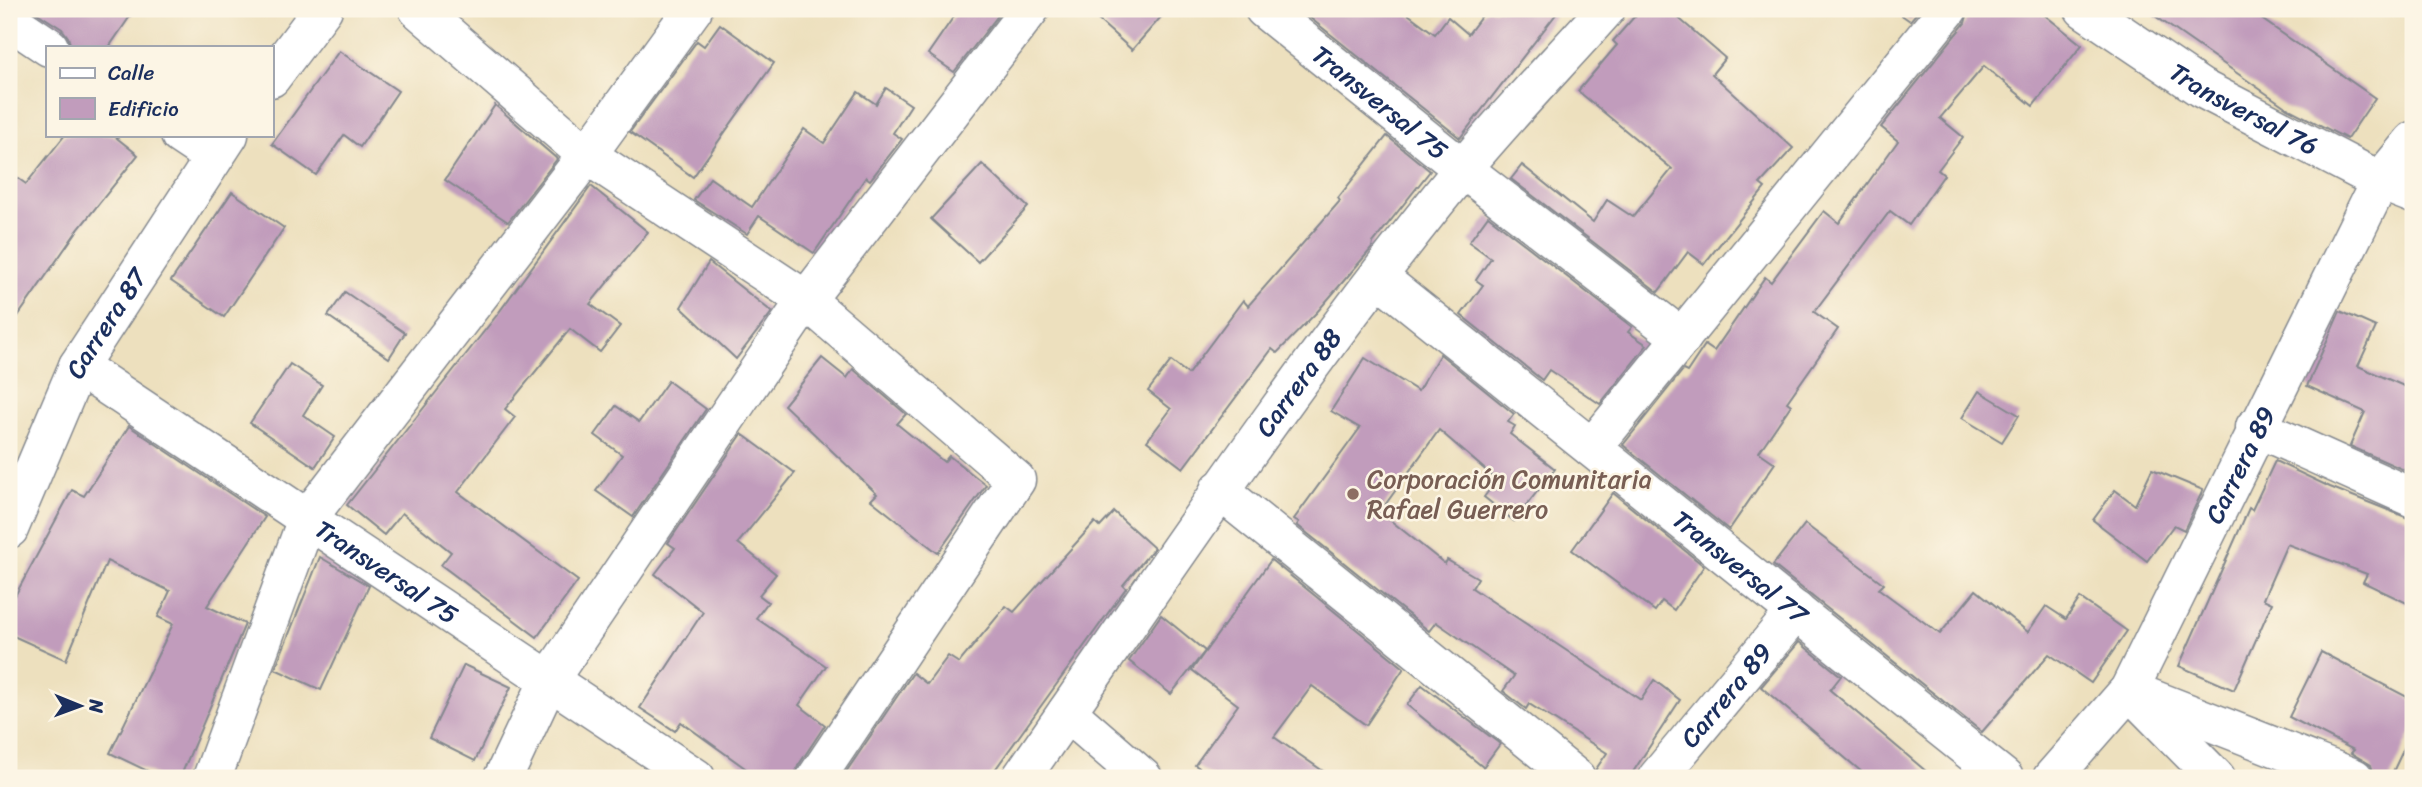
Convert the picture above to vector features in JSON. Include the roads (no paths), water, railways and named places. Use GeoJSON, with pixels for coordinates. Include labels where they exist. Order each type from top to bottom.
{"type":"FeatureCollection","features":[{"type":"Feature","properties":{"kind":"street"},"geometry":{"type":"LineString","coordinates":[[273,75],[323,9]]}},
{"type":"Feature","properties":{"kind":"street"},"geometry":{"type":"LineString","coordinates":[[418,9],[587,155],[806,300],[1016,480],[816,778]]}},
{"type":"Feature","properties":{"kind":"street"},"geometry":{"type":"LineString","coordinates":[[212,778],[307,519],[587,155],[693,9]]}},
{"type":"Feature","properties":{"kind":"street"},"geometry":{"type":"LineString","coordinates":[[503,778],[549,680],[806,300],[1030,9]]}},
{"type":"Feature","properties":{"kind":"street","name":"Transversal 75"},"geometry":{"type":"LineString","coordinates":[[1264,9],[1463,169],[1682,338]]}},
{"type":"Feature","properties":{"kind":"street","name":"Carrera 88"},"geometry":{"type":"LineString","coordinates":[[1021,778],[1219,490],[1378,277],[1463,169],[1606,9]]}},
{"type":"Feature","properties":{"kind":"street"},"geometry":{"type":"LineString","coordinates":[[1592,448],[1948,9]]}},
{"type":"Feature","properties":{"kind":"street","name":"Transversal 76"},"geometry":{"type":"LineString","coordinates":[[2084,9],[2201,88],[2396,187]]}},
{"type":"Feature","properties":{"kind":"street"},"geometry":{"type":"LineString","coordinates":[[9,20],[48,46]]}},
{"type":"Feature","properties":{"kind":"street"},"geometry":{"type":"LineString","coordinates":[[184,136],[221,146]]}},
{"type":"Feature","properties":{"kind":"street","name":"Carrera 89"},"geometry":{"type":"LineString","coordinates":[[2052,778],[2129,690],[2255,428],[2396,187],[2413,141]]}},
{"type":"Feature","properties":{"kind":"street","name":"Carrera 87"},"geometry":{"type":"LineString","coordinates":[[9,529],[78,366],[221,146]]}},
{"type":"Feature","properties":{"kind":"street","name":"Transversal 77"},"geometry":{"type":"LineString","coordinates":[[1378,277],[2004,778]]}},
{"type":"Feature","properties":{"kind":"street","name":"Transversal 75"},"geometry":{"type":"LineString","coordinates":[[78,366],[695,778]]}},
{"type":"Feature","properties":{"kind":"street"},"geometry":{"type":"LineString","coordinates":[[2255,428],[2413,498]]}},
{"type":"Feature","properties":{"kind":"street"},"geometry":{"type":"LineString","coordinates":[[1219,490],[1576,778]]}},
{"type":"Feature","properties":{"kind":"street","name":"Carrera 89"},"geometry":{"type":"LineString","coordinates":[[1657,778],[1796,611]]}},
{"type":"Feature","properties":{"kind":"street"},"geometry":{"type":"LineString","coordinates":[[2129,690],[2216,778]]}},
{"type":"Feature","properties":{"kind":"street"},"geometry":{"type":"LineString","coordinates":[[2129,690],[2354,778]]}},
{"type":"Feature","properties":{"kind":"street"},"geometry":{"type":"LineString","coordinates":[[1067,712],[1143,778]]}},
{"type":"Feature","properties":{"kind":"place","name":"Corporación Comunitaria Rafael Guerrero"},"geometry":{"type":"Point","coordinates":[1353,494]}}]}
